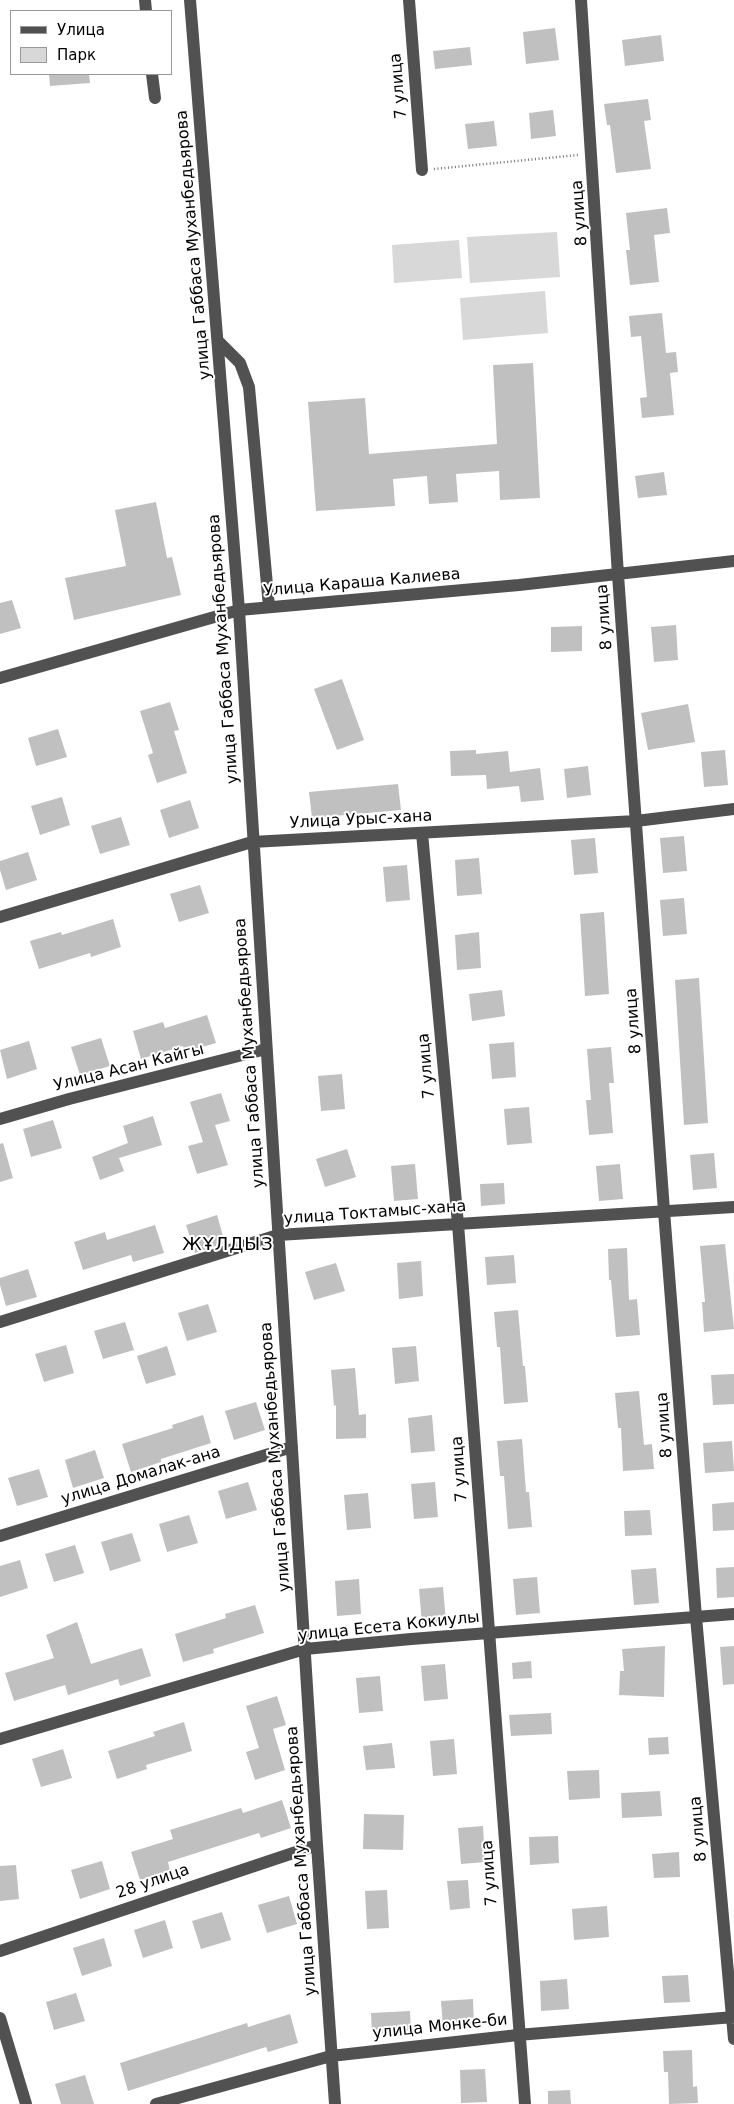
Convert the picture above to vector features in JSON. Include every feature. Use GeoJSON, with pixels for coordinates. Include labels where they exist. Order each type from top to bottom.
{"type":"FeatureCollection","features":[{"type":"Feature","properties":{"kind":"street","name":"улица Габбаса Муханбедьярова"},"geometry":{"type":"LineString","coordinates":[[190,0],[239,610],[252,842],[335,2104]]}},
{"type":"Feature","properties":{"kind":"street","name":"7 улица"},"geometry":{"type":"LineString","coordinates":[[409,0],[422,170]]}},
{"type":"Feature","properties":{"kind":"street","name":"8 улица"},"geometry":{"type":"LineString","coordinates":[[581,0],[618,575],[664,1211],[696,1617],[734,2039]]}},
{"type":"Feature","properties":{"kind":"street"},"geometry":{"type":"LineString","coordinates":[[152,75],[155,98]]}},
{"type":"Feature","properties":{"kind":"street"},"geometry":{"type":"LineString","coordinates":[[218,341],[240,363],[249,387],[269,607]]}},
{"type":"Feature","properties":{"kind":"street","name":"Улица Караша Калиева"},"geometry":{"type":"LineString","coordinates":[[0,678],[239,610],[618,575],[734,561]]}},
{"type":"Feature","properties":{"kind":"street","name":"Улица Урыс-хана"},"geometry":{"type":"LineString","coordinates":[[0,917],[252,842],[636,821],[734,809]]}},
{"type":"Feature","properties":{"kind":"street","name":"7 улица"},"geometry":{"type":"LineString","coordinates":[[422,833],[458,1224],[524,2104]]}},
{"type":"Feature","properties":{"kind":"street","name":"Улица Асан Кайгы"},"geometry":{"type":"LineString","coordinates":[[0,1120],[79,1097],[266,1049]]}},
{"type":"Feature","properties":{"kind":"street","name":"улица Токтамыс-хана"},"geometry":{"type":"LineString","coordinates":[[0,1322],[278,1235],[734,1207]]}},
{"type":"Feature","properties":{"kind":"street","name":"улица Домалак-ана"},"geometry":{"type":"LineString","coordinates":[[0,1536],[292,1447]]}},
{"type":"Feature","properties":{"kind":"street","name":"улица Есета Кокиулы"},"geometry":{"type":"LineString","coordinates":[[0,1739],[304,1649],[734,1614]]}},
{"type":"Feature","properties":{"kind":"street","name":"28 улица"},"geometry":{"type":"LineString","coordinates":[[0,1951],[317,1845]]}},
{"type":"Feature","properties":{"kind":"street","name":"улица Монке-би"},"geometry":{"type":"LineString","coordinates":[[156,2104],[331,2056],[518,2034],[733,2017]]}},
{"type":"Feature","properties":{"kind":"street"},"geometry":{"type":"LineString","coordinates":[[0,2018],[26,2104]]}},
{"type":"Feature","properties":{"kind":"path"},"geometry":{"type":"LineString","coordinates":[[422,170],[592,154]]}},
{"type":"Feature","properties":{"kind":"green space"},"geometry":{"type":"Polygon","coordinates":[[[557,232],[560,277],[470,283],[467,237],[557,232]]]}},
{"type":"Feature","properties":{"kind":"green space"},"geometry":{"type":"Polygon","coordinates":[[[459,240],[462,278],[394,283],[392,245],[459,240]]]}},
{"type":"Feature","properties":{"kind":"green space"},"geometry":{"type":"Polygon","coordinates":[[[545,291],[548,333],[463,340],[460,298],[545,291]]]}},
{"type":"Feature","properties":{"kind":"building"},"geometry":{"type":"Polygon","coordinates":[[[555,28],[559,60],[526,64],[523,32],[555,28]]]}},
{"type":"Feature","properties":{"kind":"building"},"geometry":{"type":"Polygon","coordinates":[[[661,35],[664,61],[625,66],[622,40],[661,35]]]}},
{"type":"Feature","properties":{"kind":"building"},"geometry":{"type":"Polygon","coordinates":[[[470,47],[472,65],[435,69],[433,51],[470,47]]]}},
{"type":"Feature","properties":{"kind":"building"},"geometry":{"type":"Polygon","coordinates":[[[49,75],[89,75],[90,83],[50,86],[49,75]]]}},
{"type":"Feature","properties":{"kind":"building"},"geometry":{"type":"Polygon","coordinates":[[[648,99],[651,120],[644,121],[651,169],[616,173],[610,125],[607,125],[604,104],[648,99]]]}},
{"type":"Feature","properties":{"kind":"building"},"geometry":{"type":"Polygon","coordinates":[[[553,110],[556,136],[531,139],[529,113],[553,110]]]}},
{"type":"Feature","properties":{"kind":"building"},"geometry":{"type":"Polygon","coordinates":[[[494,121],[497,146],[468,149],[465,124],[494,121]]]}},
{"type":"Feature","properties":{"kind":"building"},"geometry":{"type":"Polygon","coordinates":[[[667,208],[670,233],[654,235],[659,282],[630,285],[626,250],[630,250],[626,213],[667,208]]]}},
{"type":"Feature","properties":{"kind":"building"},"geometry":{"type":"Polygon","coordinates":[[[662,313],[666,353],[676,352],[678,372],[670,373],[674,415],[642,418],[640,398],[647,397],[641,336],[631,337],[629,316],[662,313]]]}},
{"type":"Feature","properties":{"kind":"building"},"geometry":{"type":"Polygon","coordinates":[[[533,363],[540,498],[500,500],[499,471],[456,474],[458,502],[429,504],[427,476],[393,479],[395,506],[316,511],[308,402],[365,398],[369,454],[497,444],[493,365],[533,363]]]}},
{"type":"Feature","properties":{"kind":"building"},"geometry":{"type":"Polygon","coordinates":[[[664,472],[667,495],[638,498],[635,476],[664,472]]]}},
{"type":"Feature","properties":{"kind":"building"},"geometry":{"type":"Polygon","coordinates":[[[156,502],[167,558],[172,557],[181,595],[74,620],[65,578],[126,566],[115,510],[156,502]]]}},
{"type":"Feature","properties":{"kind":"building"},"geometry":{"type":"Polygon","coordinates":[[[12,600],[21,628],[0,634],[0,603],[12,600]]]}},
{"type":"Feature","properties":{"kind":"building"},"geometry":{"type":"Polygon","coordinates":[[[676,625],[678,660],[654,662],[651,627],[676,625]]]}},
{"type":"Feature","properties":{"kind":"building"},"geometry":{"type":"Polygon","coordinates":[[[582,626],[582,651],[551,652],[551,627],[582,626]]]}},
{"type":"Feature","properties":{"kind":"building"},"geometry":{"type":"Polygon","coordinates":[[[342,679],[364,740],[337,750],[314,689],[342,679]]]}},
{"type":"Feature","properties":{"kind":"building"},"geometry":{"type":"Polygon","coordinates":[[[170,702],[179,730],[174,731],[187,773],[157,783],[148,755],[153,753],[140,711],[170,702]]]}},
{"type":"Feature","properties":{"kind":"building"},"geometry":{"type":"Polygon","coordinates":[[[688,704],[695,742],[648,750],[641,713],[688,704]]]}},
{"type":"Feature","properties":{"kind":"building"},"geometry":{"type":"Polygon","coordinates":[[[58,729],[67,757],[36,766],[28,738],[58,729]]]}},
{"type":"Feature","properties":{"kind":"building"},"geometry":{"type":"Polygon","coordinates":[[[476,750],[476,754],[508,751],[510,772],[540,768],[544,800],[521,802],[519,786],[487,789],[486,775],[451,776],[450,751],[476,750]]]}},
{"type":"Feature","properties":{"kind":"building"},"geometry":{"type":"Polygon","coordinates":[[[725,750],[728,785],[704,787],[701,752],[725,750]]]}},
{"type":"Feature","properties":{"kind":"building"},"geometry":{"type":"Polygon","coordinates":[[[588,766],[591,795],[567,798],[564,769],[588,766]]]}},
{"type":"Feature","properties":{"kind":"building"},"geometry":{"type":"Polygon","coordinates":[[[398,784],[401,810],[312,818],[309,792],[398,784]]]}},
{"type":"Feature","properties":{"kind":"building"},"geometry":{"type":"Polygon","coordinates":[[[62,797],[70,825],[40,835],[31,806],[62,797]]]}},
{"type":"Feature","properties":{"kind":"building"},"geometry":{"type":"Polygon","coordinates":[[[190,800],[199,828],[169,838],[160,810],[190,800]]]}},
{"type":"Feature","properties":{"kind":"building"},"geometry":{"type":"Polygon","coordinates":[[[121,817],[130,845],[100,854],[91,826],[121,817]]]}},
{"type":"Feature","properties":{"kind":"building"},"geometry":{"type":"Polygon","coordinates":[[[684,836],[687,871],[663,873],[660,838],[684,836]]]}},
{"type":"Feature","properties":{"kind":"building"},"geometry":{"type":"Polygon","coordinates":[[[595,838],[598,873],[574,875],[571,840],[595,838]]]}},
{"type":"Feature","properties":{"kind":"building"},"geometry":{"type":"Polygon","coordinates":[[[28,852],[37,880],[6,890],[0,870],[0,861],[28,852]]]}},
{"type":"Feature","properties":{"kind":"building"},"geometry":{"type":"Polygon","coordinates":[[[479,858],[482,894],[457,896],[455,860],[479,858]]]}},
{"type":"Feature","properties":{"kind":"building"},"geometry":{"type":"Polygon","coordinates":[[[407,865],[410,900],[386,902],[383,867],[407,865]]]}},
{"type":"Feature","properties":{"kind":"building"},"geometry":{"type":"Polygon","coordinates":[[[200,885],[209,913],[179,922],[170,894],[200,885]]]}},
{"type":"Feature","properties":{"kind":"building"},"geometry":{"type":"Polygon","coordinates":[[[684,898],[687,934],[663,936],[660,900],[684,898]]]}},
{"type":"Feature","properties":{"kind":"building"},"geometry":{"type":"Polygon","coordinates":[[[604,912],[609,994],[585,996],[580,914],[604,912]]]}},
{"type":"Feature","properties":{"kind":"building"},"geometry":{"type":"Polygon","coordinates":[[[113,919],[121,947],[91,957],[90,953],[39,969],[30,941],[61,932],[62,935],[113,919]]]}},
{"type":"Feature","properties":{"kind":"building"},"geometry":{"type":"Polygon","coordinates":[[[479,932],[481,968],[457,970],[455,935],[479,932]]]}},
{"type":"Feature","properties":{"kind":"building"},"geometry":{"type":"Polygon","coordinates":[[[699,978],[708,1123],[684,1125],[675,980],[699,978]]]}},
{"type":"Feature","properties":{"kind":"building"},"geometry":{"type":"Polygon","coordinates":[[[502,990],[505,1016],[472,1021],[469,994],[502,990]]]}},
{"type":"Feature","properties":{"kind":"building"},"geometry":{"type":"Polygon","coordinates":[[[207,1015],[216,1043],[185,1052],[183,1046],[141,1059],[133,1031],[163,1022],[165,1028],[207,1015]]]}},
{"type":"Feature","properties":{"kind":"building"},"geometry":{"type":"Polygon","coordinates":[[[101,1038],[110,1066],[80,1075],[71,1047],[101,1038]]]}},
{"type":"Feature","properties":{"kind":"building"},"geometry":{"type":"Polygon","coordinates":[[[29,1041],[37,1069],[7,1079],[0,1050],[29,1041]]]}},
{"type":"Feature","properties":{"kind":"building"},"geometry":{"type":"Polygon","coordinates":[[[514,1042],[516,1077],[492,1079],[489,1044],[514,1042]]]}},
{"type":"Feature","properties":{"kind":"building"},"geometry":{"type":"Polygon","coordinates":[[[611,1047],[614,1083],[609,1083],[613,1133],[589,1135],[586,1100],[591,1100],[587,1049],[611,1047]]]}},
{"type":"Feature","properties":{"kind":"building"},"geometry":{"type":"Polygon","coordinates":[[[342,1074],[345,1109],[321,1111],[318,1076],[342,1074]]]}},
{"type":"Feature","properties":{"kind":"building"},"geometry":{"type":"Polygon","coordinates":[[[221,1093],[230,1121],[215,1125],[228,1165],[197,1174],[188,1146],[203,1142],[190,1102],[221,1093]]]}},
{"type":"Feature","properties":{"kind":"building"},"geometry":{"type":"Polygon","coordinates":[[[529,1107],[532,1143],[507,1145],[504,1109],[529,1107]]]}},
{"type":"Feature","properties":{"kind":"building"},"geometry":{"type":"Polygon","coordinates":[[[153,1116],[162,1145],[119,1158],[124,1171],[100,1180],[92,1157],[128,1143],[123,1126],[153,1116]]]}},
{"type":"Feature","properties":{"kind":"building"},"geometry":{"type":"Polygon","coordinates":[[[53,1120],[62,1148],[31,1157],[23,1129],[53,1120]]]}},
{"type":"Feature","properties":{"kind":"building"},"geometry":{"type":"Polygon","coordinates":[[[3,1143],[13,1178],[0,1182],[0,1144],[3,1143]]]}},
{"type":"Feature","properties":{"kind":"building"},"geometry":{"type":"Polygon","coordinates":[[[347,1149],[356,1177],[325,1187],[316,1159],[347,1149]]]}},
{"type":"Feature","properties":{"kind":"building"},"geometry":{"type":"Polygon","coordinates":[[[714,1153],[717,1188],[693,1190],[690,1155],[714,1153]]]}},
{"type":"Feature","properties":{"kind":"building"},"geometry":{"type":"Polygon","coordinates":[[[415,1164],[418,1199],[394,1201],[391,1166],[415,1164]]]}},
{"type":"Feature","properties":{"kind":"building"},"geometry":{"type":"Polygon","coordinates":[[[620,1164],[623,1199],[599,1201],[596,1166],[620,1164]]]}},
{"type":"Feature","properties":{"kind":"building"},"geometry":{"type":"Polygon","coordinates":[[[504,1183],[505,1204],[481,1206],[480,1184],[504,1183]]]}},
{"type":"Feature","properties":{"kind":"building"},"geometry":{"type":"Polygon","coordinates":[[[217,1215],[225,1243],[195,1253],[186,1225],[217,1215]]]}},
{"type":"Feature","properties":{"kind":"building"},"geometry":{"type":"Polygon","coordinates":[[[155,1225],[164,1253],[133,1262],[131,1255],[83,1270],[74,1242],[105,1232],[107,1240],[155,1225]]]}},
{"type":"Feature","properties":{"kind":"building"},"geometry":{"type":"Polygon","coordinates":[[[725,1244],[734,1329],[704,1332],[702,1302],[705,1302],[700,1246],[725,1244]]]}},
{"type":"Feature","properties":{"kind":"building"},"geometry":{"type":"Polygon","coordinates":[[[627,1248],[629,1300],[637,1299],[640,1335],[616,1337],[611,1280],[609,1280],[608,1249],[627,1248]]]}},
{"type":"Feature","properties":{"kind":"building"},"geometry":{"type":"Polygon","coordinates":[[[514,1255],[516,1283],[487,1285],[485,1257],[514,1255]]]}},
{"type":"Feature","properties":{"kind":"building"},"geometry":{"type":"Polygon","coordinates":[[[421,1261],[423,1296],[399,1299],[397,1263],[421,1261]]]}},
{"type":"Feature","properties":{"kind":"building"},"geometry":{"type":"Polygon","coordinates":[[[336,1263],[345,1291],[314,1300],[305,1272],[336,1263]]]}},
{"type":"Feature","properties":{"kind":"building"},"geometry":{"type":"Polygon","coordinates":[[[28,1269],[37,1297],[6,1306],[0,1278],[28,1269]]]}},
{"type":"Feature","properties":{"kind":"building"},"geometry":{"type":"Polygon","coordinates":[[[208,1304],[217,1332],[187,1341],[178,1313],[208,1304]]]}},
{"type":"Feature","properties":{"kind":"building"},"geometry":{"type":"Polygon","coordinates":[[[518,1310],[528,1402],[504,1404],[500,1347],[497,1347],[494,1312],[518,1310]]]}},
{"type":"Feature","properties":{"kind":"building"},"geometry":{"type":"Polygon","coordinates":[[[125,1322],[134,1350],[103,1359],[94,1331],[125,1322]]]}},
{"type":"Feature","properties":{"kind":"building"},"geometry":{"type":"Polygon","coordinates":[[[66,1345],[74,1373],[44,1382],[35,1354],[66,1345]]]}},
{"type":"Feature","properties":{"kind":"building"},"geometry":{"type":"Polygon","coordinates":[[[167,1346],[176,1375],[146,1384],[137,1356],[167,1346]]]}},
{"type":"Feature","properties":{"kind":"building"},"geometry":{"type":"Polygon","coordinates":[[[416,1346],[419,1381],[395,1384],[392,1348],[416,1346]]]}},
{"type":"Feature","properties":{"kind":"building"},"geometry":{"type":"Polygon","coordinates":[[[355,1368],[359,1415],[366,1414],[366,1438],[336,1439],[336,1405],[334,1406],[331,1370],[355,1368]]]}},
{"type":"Feature","properties":{"kind":"building"},"geometry":{"type":"Polygon","coordinates":[[[734,1374],[734,1404],[713,1405],[711,1375],[734,1374]]]}},
{"type":"Feature","properties":{"kind":"building"},"geometry":{"type":"Polygon","coordinates":[[[639,1391],[644,1445],[652,1444],[654,1469],[623,1471],[621,1428],[618,1428],[615,1393],[639,1391]]]}},
{"type":"Feature","properties":{"kind":"building"},"geometry":{"type":"Polygon","coordinates":[[[256,1402],[265,1430],[234,1440],[225,1411],[256,1402]]]}},
{"type":"Feature","properties":{"kind":"building"},"geometry":{"type":"Polygon","coordinates":[[[203,1415],[211,1443],[161,1459],[161,1462],[131,1472],[122,1444],[173,1428],[172,1425],[203,1415]]]}},
{"type":"Feature","properties":{"kind":"building"},"geometry":{"type":"Polygon","coordinates":[[[432,1415],[435,1451],[411,1453],[408,1418],[432,1415]]]}},
{"type":"Feature","properties":{"kind":"building"},"geometry":{"type":"Polygon","coordinates":[[[522,1439],[526,1492],[529,1492],[532,1527],[508,1529],[504,1476],[500,1476],[497,1441],[522,1439]]]}},
{"type":"Feature","properties":{"kind":"building"},"geometry":{"type":"Polygon","coordinates":[[[732,1441],[734,1471],[705,1473],[703,1443],[732,1441]]]}},
{"type":"Feature","properties":{"kind":"building"},"geometry":{"type":"Polygon","coordinates":[[[95,1450],[104,1478],[73,1488],[65,1460],[95,1450]]]}},
{"type":"Feature","properties":{"kind":"building"},"geometry":{"type":"Polygon","coordinates":[[[39,1469],[48,1497],[17,1506],[8,1478],[39,1469]]]}},
{"type":"Feature","properties":{"kind":"building"},"geometry":{"type":"Polygon","coordinates":[[[248,1482],[257,1510],[226,1519],[218,1491],[248,1482]]]}},
{"type":"Feature","properties":{"kind":"building"},"geometry":{"type":"Polygon","coordinates":[[[435,1482],[438,1517],[414,1519],[411,1484],[435,1482]]]}},
{"type":"Feature","properties":{"kind":"building"},"geometry":{"type":"Polygon","coordinates":[[[368,1493],[371,1528],[347,1530],[344,1495],[368,1493]]]}},
{"type":"Feature","properties":{"kind":"building"},"geometry":{"type":"Polygon","coordinates":[[[734,1502],[734,1530],[713,1531],[712,1504],[734,1502]]]}},
{"type":"Feature","properties":{"kind":"building"},"geometry":{"type":"Polygon","coordinates":[[[650,1510],[652,1535],[625,1536],[624,1511],[650,1510]]]}},
{"type":"Feature","properties":{"kind":"building"},"geometry":{"type":"Polygon","coordinates":[[[189,1515],[198,1543],[167,1552],[159,1524],[189,1515]]]}},
{"type":"Feature","properties":{"kind":"building"},"geometry":{"type":"Polygon","coordinates":[[[132,1533],[141,1561],[110,1571],[101,1542],[132,1533]]]}},
{"type":"Feature","properties":{"kind":"building"},"geometry":{"type":"Polygon","coordinates":[[[75,1545],[84,1573],[54,1582],[45,1554],[75,1545]]]}},
{"type":"Feature","properties":{"kind":"building"},"geometry":{"type":"Polygon","coordinates":[[[20,1560],[28,1588],[0,1597],[0,1566],[20,1560]]]}},
{"type":"Feature","properties":{"kind":"building"},"geometry":{"type":"Polygon","coordinates":[[[734,1567],[734,1597],[717,1598],[716,1568],[734,1567]]]}},
{"type":"Feature","properties":{"kind":"building"},"geometry":{"type":"Polygon","coordinates":[[[656,1568],[659,1603],[634,1605],[631,1570],[656,1568]]]}},
{"type":"Feature","properties":{"kind":"building"},"geometry":{"type":"Polygon","coordinates":[[[537,1577],[540,1613],[516,1615],[513,1579],[537,1577]]]}},
{"type":"Feature","properties":{"kind":"building"},"geometry":{"type":"Polygon","coordinates":[[[359,1579],[361,1614],[337,1616],[335,1581],[359,1579]]]}},
{"type":"Feature","properties":{"kind":"building"},"geometry":{"type":"Polygon","coordinates":[[[443,1587],[446,1622],[422,1624],[419,1589],[443,1587]]]}},
{"type":"Feature","properties":{"kind":"building"},"geometry":{"type":"Polygon","coordinates":[[[255,1605],[264,1633],[213,1649],[214,1653],[183,1662],[175,1634],[226,1618],[225,1614],[255,1605]]]}},
{"type":"Feature","properties":{"kind":"building"},"geometry":{"type":"Polygon","coordinates":[[[77,1622],[91,1664],[142,1648],[151,1676],[120,1686],[118,1679],[68,1695],[65,1685],[14,1701],[5,1673],[54,1658],[46,1635],[77,1622]]]}},
{"type":"Feature","properties":{"kind":"building"},"geometry":{"type":"Polygon","coordinates":[[[665,1646],[664,1697],[619,1695],[620,1671],[624,1671],[622,1649],[665,1646]]]}},
{"type":"Feature","properties":{"kind":"building"},"geometry":{"type":"Polygon","coordinates":[[[734,1646],[734,1684],[723,1685],[720,1647],[734,1646]]]}},
{"type":"Feature","properties":{"kind":"building"},"geometry":{"type":"Polygon","coordinates":[[[531,1661],[532,1678],[513,1679],[512,1663],[531,1661]]]}},
{"type":"Feature","properties":{"kind":"building"},"geometry":{"type":"Polygon","coordinates":[[[445,1664],[448,1699],[424,1701],[421,1666],[445,1664]]]}},
{"type":"Feature","properties":{"kind":"building"},"geometry":{"type":"Polygon","coordinates":[[[380,1676],[383,1711],[359,1713],[356,1678],[380,1676]]]}},
{"type":"Feature","properties":{"kind":"building"},"geometry":{"type":"Polygon","coordinates":[[[277,1696],[286,1725],[273,1729],[285,1770],[255,1780],[246,1752],[259,1748],[246,1706],[277,1696]]]}},
{"type":"Feature","properties":{"kind":"building"},"geometry":{"type":"Polygon","coordinates":[[[551,1713],[552,1734],[511,1736],[509,1715],[551,1713]]]}},
{"type":"Feature","properties":{"kind":"building"},"geometry":{"type":"Polygon","coordinates":[[[184,1722],[192,1751],[146,1765],[147,1769],[117,1779],[108,1751],[155,1736],[153,1732],[184,1722]]]}},
{"type":"Feature","properties":{"kind":"building"},"geometry":{"type":"Polygon","coordinates":[[[668,1737],[669,1754],[649,1755],[648,1738],[668,1737]]]}},
{"type":"Feature","properties":{"kind":"building"},"geometry":{"type":"Polygon","coordinates":[[[454,1739],[457,1774],[433,1776],[430,1741],[454,1739]]]}},
{"type":"Feature","properties":{"kind":"building"},"geometry":{"type":"Polygon","coordinates":[[[392,1743],[395,1768],[366,1770],[363,1746],[392,1743]]]}},
{"type":"Feature","properties":{"kind":"building"},"geometry":{"type":"Polygon","coordinates":[[[63,1749],[72,1778],[41,1787],[32,1759],[63,1749]]]}},
{"type":"Feature","properties":{"kind":"building"},"geometry":{"type":"Polygon","coordinates":[[[599,1770],[600,1798],[569,1800],[567,1771],[599,1770]]]}},
{"type":"Feature","properties":{"kind":"building"},"geometry":{"type":"Polygon","coordinates":[[[660,1791],[662,1816],[622,1818],[621,1793],[660,1791]]]}},
{"type":"Feature","properties":{"kind":"building"},"geometry":{"type":"Polygon","coordinates":[[[282,1800],[291,1828],[261,1838],[259,1833],[168,1862],[170,1871],[140,1880],[131,1852],[173,1839],[170,1830],[241,1808],[243,1813],[282,1800]]]}},
{"type":"Feature","properties":{"kind":"building"},"geometry":{"type":"Polygon","coordinates":[[[364,1814],[404,1815],[403,1850],[363,1849],[364,1814]]]}},
{"type":"Feature","properties":{"kind":"building"},"geometry":{"type":"Polygon","coordinates":[[[483,1826],[485,1862],[461,1864],[458,1828],[483,1826]]]}},
{"type":"Feature","properties":{"kind":"building"},"geometry":{"type":"Polygon","coordinates":[[[558,1836],[559,1863],[530,1865],[529,1837],[558,1836]]]}},
{"type":"Feature","properties":{"kind":"building"},"geometry":{"type":"Polygon","coordinates":[[[679,1852],[680,1877],[654,1878],[652,1854],[679,1852]]]}},
{"type":"Feature","properties":{"kind":"building"},"geometry":{"type":"Polygon","coordinates":[[[102,1861],[110,1889],[80,1899],[71,1870],[102,1861]]]}},
{"type":"Feature","properties":{"kind":"building"},"geometry":{"type":"Polygon","coordinates":[[[16,1865],[19,1899],[0,1901],[0,1866],[16,1865]]]}},
{"type":"Feature","properties":{"kind":"building"},"geometry":{"type":"Polygon","coordinates":[[[468,1880],[470,1908],[450,1910],[447,1881],[468,1880]]]}},
{"type":"Feature","properties":{"kind":"building"},"geometry":{"type":"Polygon","coordinates":[[[387,1890],[389,1928],[367,1929],[365,1891],[387,1890]]]}},
{"type":"Feature","properties":{"kind":"building"},"geometry":{"type":"Polygon","coordinates":[[[289,1896],[297,1924],[267,1933],[258,1905],[289,1896]]]}},
{"type":"Feature","properties":{"kind":"building"},"geometry":{"type":"Polygon","coordinates":[[[607,1906],[609,1937],[574,1940],[572,1909],[607,1906]]]}},
{"type":"Feature","properties":{"kind":"building"},"geometry":{"type":"Polygon","coordinates":[[[222,1912],[231,1940],[201,1949],[192,1921],[222,1912]]]}},
{"type":"Feature","properties":{"kind":"building"},"geometry":{"type":"Polygon","coordinates":[[[165,1920],[173,1948],[143,1958],[134,1930],[165,1920]]]}},
{"type":"Feature","properties":{"kind":"building"},"geometry":{"type":"Polygon","coordinates":[[[104,1938],[112,1966],[82,1976],[73,1948],[104,1938]]]}},
{"type":"Feature","properties":{"kind":"building"},"geometry":{"type":"Polygon","coordinates":[[[688,1975],[690,2002],[664,2003],[662,1976],[688,1975]]]}},
{"type":"Feature","properties":{"kind":"building"},"geometry":{"type":"Polygon","coordinates":[[[567,1979],[569,2009],[541,2011],[540,1981],[567,1979]]]}},
{"type":"Feature","properties":{"kind":"building"},"geometry":{"type":"Polygon","coordinates":[[[76,1993],[85,2021],[54,2030],[46,2002],[76,1993]]]}},
{"type":"Feature","properties":{"kind":"building"},"geometry":{"type":"Polygon","coordinates":[[[473,1999],[474,2026],[443,2028],[441,2001],[473,1999]]]}},
{"type":"Feature","properties":{"kind":"building"},"geometry":{"type":"Polygon","coordinates":[[[410,2011],[411,2032],[372,2034],[371,2013],[410,2011]]]}},
{"type":"Feature","properties":{"kind":"building"},"geometry":{"type":"Polygon","coordinates":[[[290,2014],[298,2043],[268,2052],[266,2047],[128,2091],[120,2063],[247,2023],[248,2027],[290,2014]]]}},
{"type":"Feature","properties":{"kind":"building"},"geometry":{"type":"Polygon","coordinates":[[[692,2050],[693,2087],[697,2086],[698,2103],[669,2104],[668,2072],[664,2072],[663,2051],[692,2050]]]}},
{"type":"Feature","properties":{"kind":"building"},"geometry":{"type":"Polygon","coordinates":[[[485,2069],[487,2102],[461,2103],[460,2070],[485,2069]]]}},
{"type":"Feature","properties":{"kind":"building"},"geometry":{"type":"Polygon","coordinates":[[[85,2075],[94,2104],[61,2104],[55,2084],[85,2075]]]}},
{"type":"Feature","properties":{"kind":"building"},"geometry":{"type":"Polygon","coordinates":[[[570,2090],[571,2104],[548,2104],[548,2091],[570,2090]]]}},
{"type":"Feature","properties":{"kind":"district","name":"ЖҰЛДЫЗ"},"geometry":{"type":"Point","coordinates":[228,1245]}}]}
